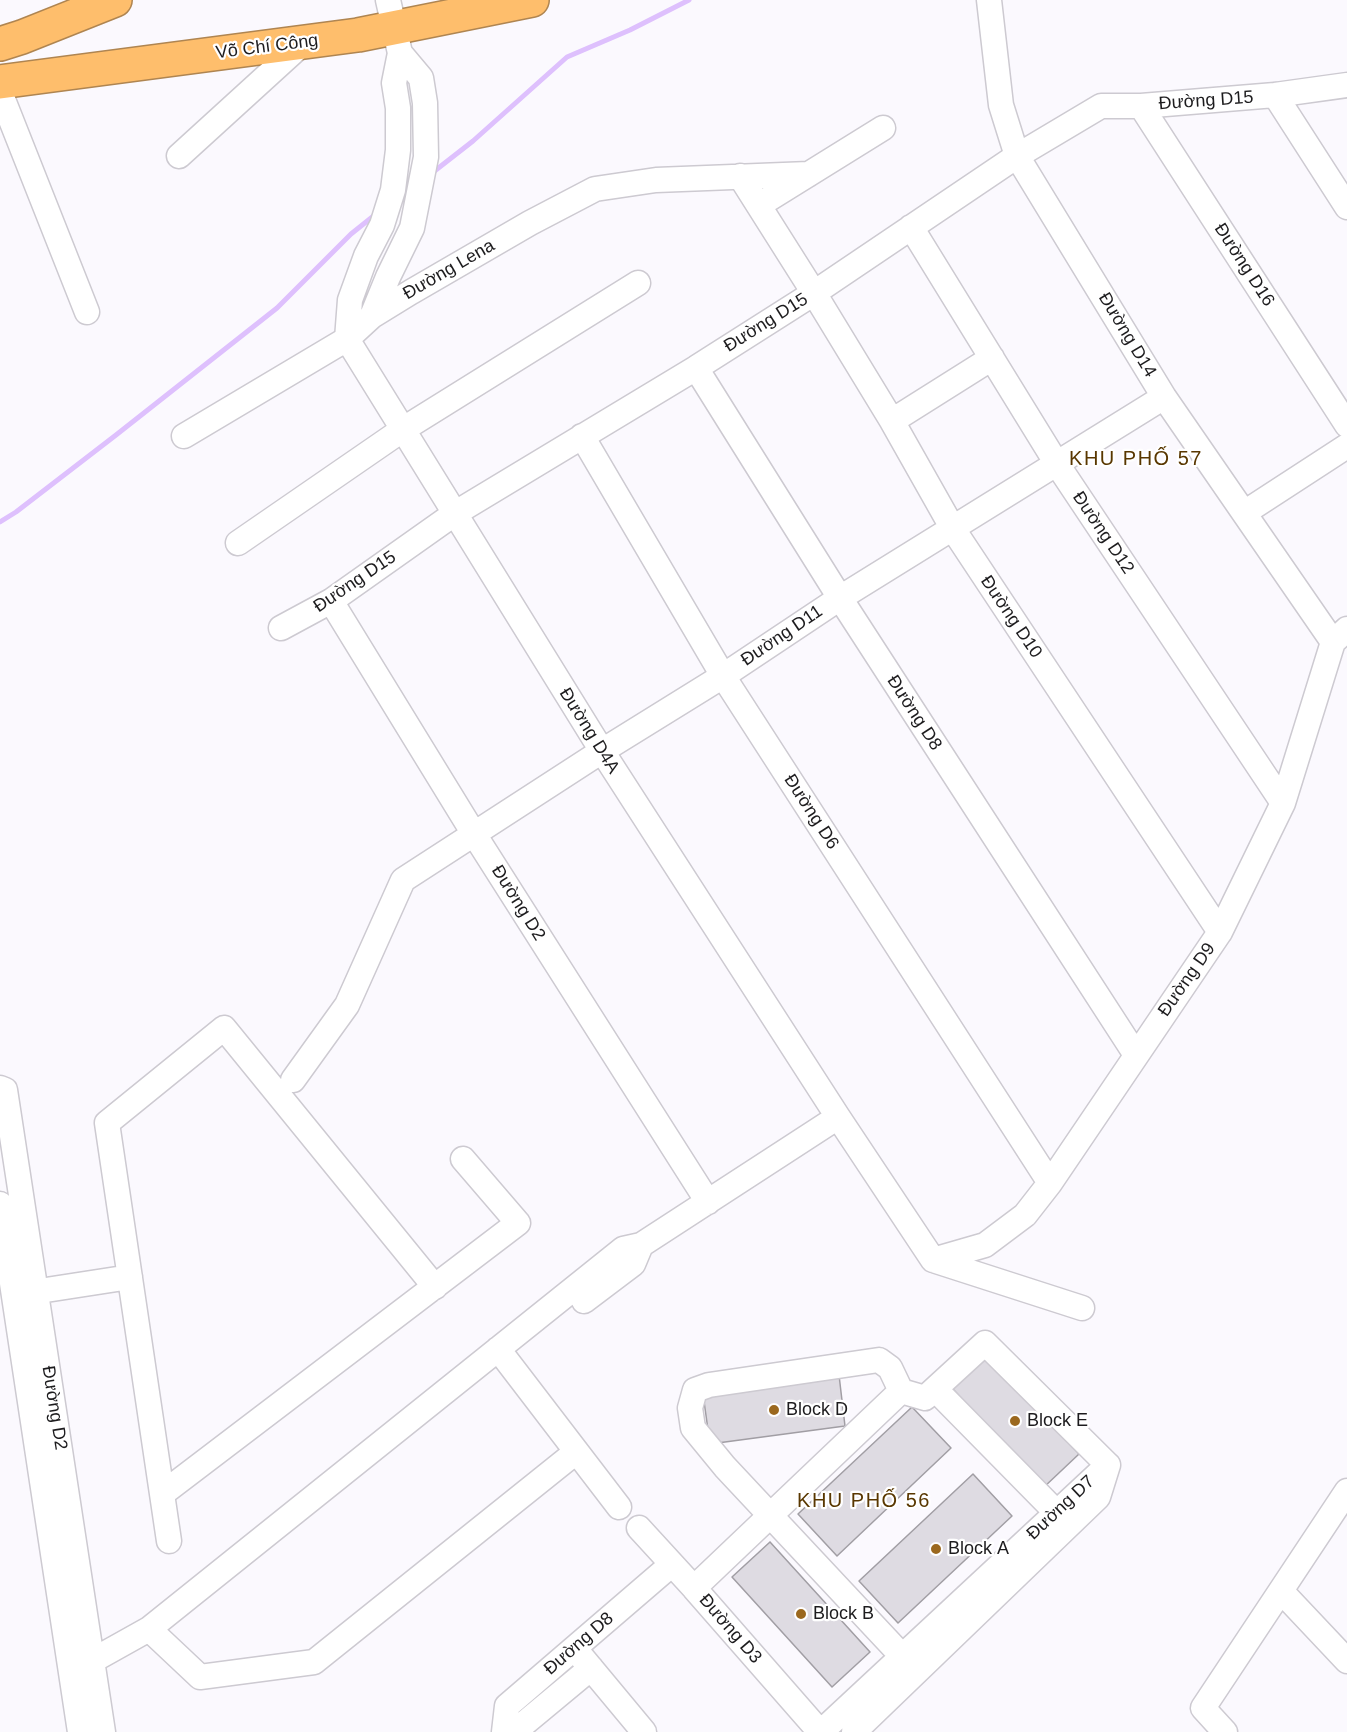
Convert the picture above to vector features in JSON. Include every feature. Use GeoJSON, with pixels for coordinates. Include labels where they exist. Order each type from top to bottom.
{"type":"FeatureCollection","features":[{"type":"Feature","properties":{"kind":"highway"},"geometry":{"type":"LineString","coordinates":[[0,44],[115,0]]}},
{"type":"Feature","properties":{"kind":"highway","name":"Võ Chí Công"},"geometry":{"type":"LineString","coordinates":[[0,82],[358,35],[532,0]]}},
{"type":"Feature","properties":{"kind":"street","name":"Đường D14"},"geometry":{"type":"LineString","coordinates":[[989,0],[1001,105],[1017,156],[1164,397],[1244,513],[1340,635]]}},
{"type":"Feature","properties":{"kind":"street"},"geometry":{"type":"LineString","coordinates":[[372,316],[412,228],[426,157],[425,103],[421,78],[394,27]]}},
{"type":"Feature","properties":{"kind":"street"},"geometry":{"type":"LineString","coordinates":[[347,339],[350,300],[366,256],[382,225],[393,190],[398,150],[398,108],[394,83],[394,27]]}},
{"type":"Feature","properties":{"kind":"street"},"geometry":{"type":"LineString","coordinates":[[179,156],[303,43]]}},
{"type":"Feature","properties":{"kind":"street","name":"Đường D15"},"geometry":{"type":"LineString","coordinates":[[281,628],[331,601],[454,514],[696,368],[814,293],[1017,156],[1101,106],[1141,106],[1275,95],[1347,85]]}},
{"type":"Feature","properties":{"kind":"street"},"geometry":{"type":"LineString","coordinates":[[0,92],[11,151],[87,312]]}},
{"type":"Feature","properties":{"kind":"street"},"geometry":{"type":"LineString","coordinates":[[1275,95],[1347,207]]}},
{"type":"Feature","properties":{"kind":"street"},"geometry":{"type":"LineString","coordinates":[[398,108],[425,103]]}},
{"type":"Feature","properties":{"kind":"street","name":"Đường D16"},"geometry":{"type":"LineString","coordinates":[[1141,106],[1347,425]]}},
{"type":"Feature","properties":{"kind":"street"},"geometry":{"type":"LineString","coordinates":[[759,205],[883,128]]}},
{"type":"Feature","properties":{"kind":"street","name":"Đường Lena"},"geometry":{"type":"LineString","coordinates":[[184,436],[347,339],[372,316],[411,292],[530,223],[595,189],[656,180],[809,174]]}},
{"type":"Feature","properties":{"kind":"street","name":"Đường D10"},"geometry":{"type":"LineString","coordinates":[[740,176],[892,421],[953,529],[1220,932]]}},
{"type":"Feature","properties":{"kind":"street","name":"Đường D12"},"geometry":{"type":"LineString","coordinates":[[911,227],[1057,464],[1282,803]]}},
{"type":"Feature","properties":{"kind":"street"},"geometry":{"type":"LineString","coordinates":[[238,543],[402,430],[638,283]]}},
{"type":"Feature","properties":{"kind":"street","name":"Đường D4A"},"geometry":{"type":"LineString","coordinates":[[347,339],[602,751],[933,1260]]}},
{"type":"Feature","properties":{"kind":"street"},"geometry":{"type":"LineString","coordinates":[[892,421],[992,358]]}},
{"type":"Feature","properties":{"kind":"street","name":"Đường D8"},"geometry":{"type":"LineString","coordinates":[[696,368],[840,598],[1136,1055]]}},
{"type":"Feature","properties":{"kind":"street","name":"Đường D11"},"geometry":{"type":"LineString","coordinates":[[293,1080],[347,1005],[403,880],[602,751],[723,676],[840,598],[1164,397]]}},
{"type":"Feature","properties":{"kind":"street","name":"Đường D6"},"geometry":{"type":"LineString","coordinates":[[582,436],[723,676],[1050,1183]]}},
{"type":"Feature","properties":{"kind":"street"},"geometry":{"type":"LineString","coordinates":[[1244,513],[1347,446]]}},
{"type":"Feature","properties":{"kind":"street","name":"Đường D2"},"geometry":{"type":"LineString","coordinates":[[331,601],[474,834],[708,1202]]}},
{"type":"Feature","properties":{"kind":"street","name":"Đường D9"},"geometry":{"type":"LineString","coordinates":[[933,1260],[985,1245],[1025,1215],[1050,1183],[1220,932],[1282,803],[1340,635]]}},
{"type":"Feature","properties":{"kind":"street"},"geometry":{"type":"LineString","coordinates":[[169,1541],[107,1123],[224,1028],[435,1287]]}},
{"type":"Feature","properties":{"kind":"street","name":"Đường D2"},"geometry":{"type":"LineString","coordinates":[[0,1088],[5,1090],[17,1295]]}},
{"type":"Feature","properties":{"kind":"street"},"geometry":{"type":"LineString","coordinates":[[83,1675],[154,1635],[502,1355],[633,1264],[641,1245],[838,1117]]}},
{"type":"Feature","properties":{"kind":"street"},"geometry":{"type":"LineString","coordinates":[[162,1494],[518,1223],[463,1159]]}},
{"type":"Feature","properties":{"kind":"street","name":"Đường D2"},"geometry":{"type":"LineString","coordinates":[[0,1204],[83,1675],[103,1732]]}},
{"type":"Feature","properties":{"kind":"street"},"geometry":{"type":"LineString","coordinates":[[933,1260],[1082,1308]]}},
{"type":"Feature","properties":{"kind":"street"},"geometry":{"type":"LineString","coordinates":[[17,1295],[130,1277]]}},
{"type":"Feature","properties":{"kind":"street"},"geometry":{"type":"LineString","coordinates":[[902,1656],[725,1467],[693,1428],[690,1408],[695,1390],[709,1385],[879,1360],[890,1368],[902,1391],[925,1398],[985,1343],[1108,1465]]}},
{"type":"Feature","properties":{"kind":"street"},"geometry":{"type":"LineString","coordinates":[[502,1355],[619,1507]]}},
{"type":"Feature","properties":{"kind":"street"},"geometry":{"type":"LineString","coordinates":[[935,1389],[1056,1512]]}},
{"type":"Feature","properties":{"kind":"street"},"geometry":{"type":"LineString","coordinates":[[694,1588],[902,1391]]}},
{"type":"Feature","properties":{"kind":"street"},"geometry":{"type":"LineString","coordinates":[[154,1635],[200,1677],[315,1662],[576,1452]]}},
{"type":"Feature","properties":{"kind":"street","name":"Đường D7"},"geometry":{"type":"LineString","coordinates":[[820,1732],[1108,1465]]}},
{"type":"Feature","properties":{"kind":"street","name":"Đường D7"},"geometry":{"type":"LineString","coordinates":[[854,1732],[1098,1497],[1108,1465]]}},
{"type":"Feature","properties":{"kind":"street"},"geometry":{"type":"LineString","coordinates":[[1225,1732],[1203,1708],[1347,1491]]}},
{"type":"Feature","properties":{"kind":"street","name":"Đường D3"},"geometry":{"type":"LineString","coordinates":[[639,1528],[820,1732]]}},
{"type":"Feature","properties":{"kind":"street","name":"Đường D8"},"geometry":{"type":"LineString","coordinates":[[504,1732],[507,1706],[671,1565]]}},
{"type":"Feature","properties":{"kind":"street"},"geometry":{"type":"LineString","coordinates":[[1281,1591],[1347,1661]]}},
{"type":"Feature","properties":{"kind":"street"},"geometry":{"type":"LineString","coordinates":[[574,1649],[639,1730]]}},
{"type":"Feature","properties":{"kind":"street","name":"Đường D8"},"geometry":{"type":"LineString","coordinates":[[514,1732],[591,1668]]}},
{"type":"Feature","properties":{"kind":"street","name":"Đường D2"},"geometry":{"type":"LineString","coordinates":[[81,1732],[83,1675]]}},
{"type":"Feature","properties":{"kind":"building","name":"Block E"},"geometry":{"type":"Polygon","coordinates":[[[988,1353],[1079,1454],[1043,1488],[951,1387],[988,1353]]]}},
{"type":"Feature","properties":{"kind":"building","name":"Block D"},"geometry":{"type":"Polygon","coordinates":[[[839,1375],[845,1426],[710,1444],[703,1394],[839,1375]]]}},
{"type":"Feature","properties":{"kind":"building"},"geometry":{"type":"Polygon","coordinates":[[[912,1407],[951,1448],[837,1556],[798,1514],[912,1407]]]}},
{"type":"Feature","properties":{"kind":"building","name":"Block A"},"geometry":{"type":"Polygon","coordinates":[[[973,1474],[1012,1516],[898,1623],[859,1581],[973,1474]]]}},
{"type":"Feature","properties":{"kind":"building","name":"Block B"},"geometry":{"type":"Polygon","coordinates":[[[770,1542],[870,1652],[832,1687],[732,1577],[770,1542]]]}},
{"type":"Feature","properties":{"kind":"waterway"},"geometry":{"type":"LineString","coordinates":[[432,173],[473,141],[567,57],[630,30],[689,0]]}},
{"type":"Feature","properties":{"kind":"waterway"},"geometry":{"type":"LineString","coordinates":[[0,522],[116,435],[277,308],[351,234],[376,214]]}},
{"type":"Feature","properties":{"kind":"place","name":"Block D"},"geometry":{"type":"Point","coordinates":[774,1410]}},
{"type":"Feature","properties":{"kind":"place","name":"Block E"},"geometry":{"type":"Point","coordinates":[1015,1421]}},
{"type":"Feature","properties":{"kind":"place","name":"Block A"},"geometry":{"type":"Point","coordinates":[936,1549]}},
{"type":"Feature","properties":{"kind":"place","name":"Block B"},"geometry":{"type":"Point","coordinates":[801,1614]}},
{"type":"Feature","properties":{"kind":"district","name":"KHU PHỐ 57"},"geometry":{"type":"Point","coordinates":[1136,459]}},
{"type":"Feature","properties":{"kind":"district","name":"KHU PHỐ 56"},"geometry":{"type":"Point","coordinates":[864,1501]}}]}
